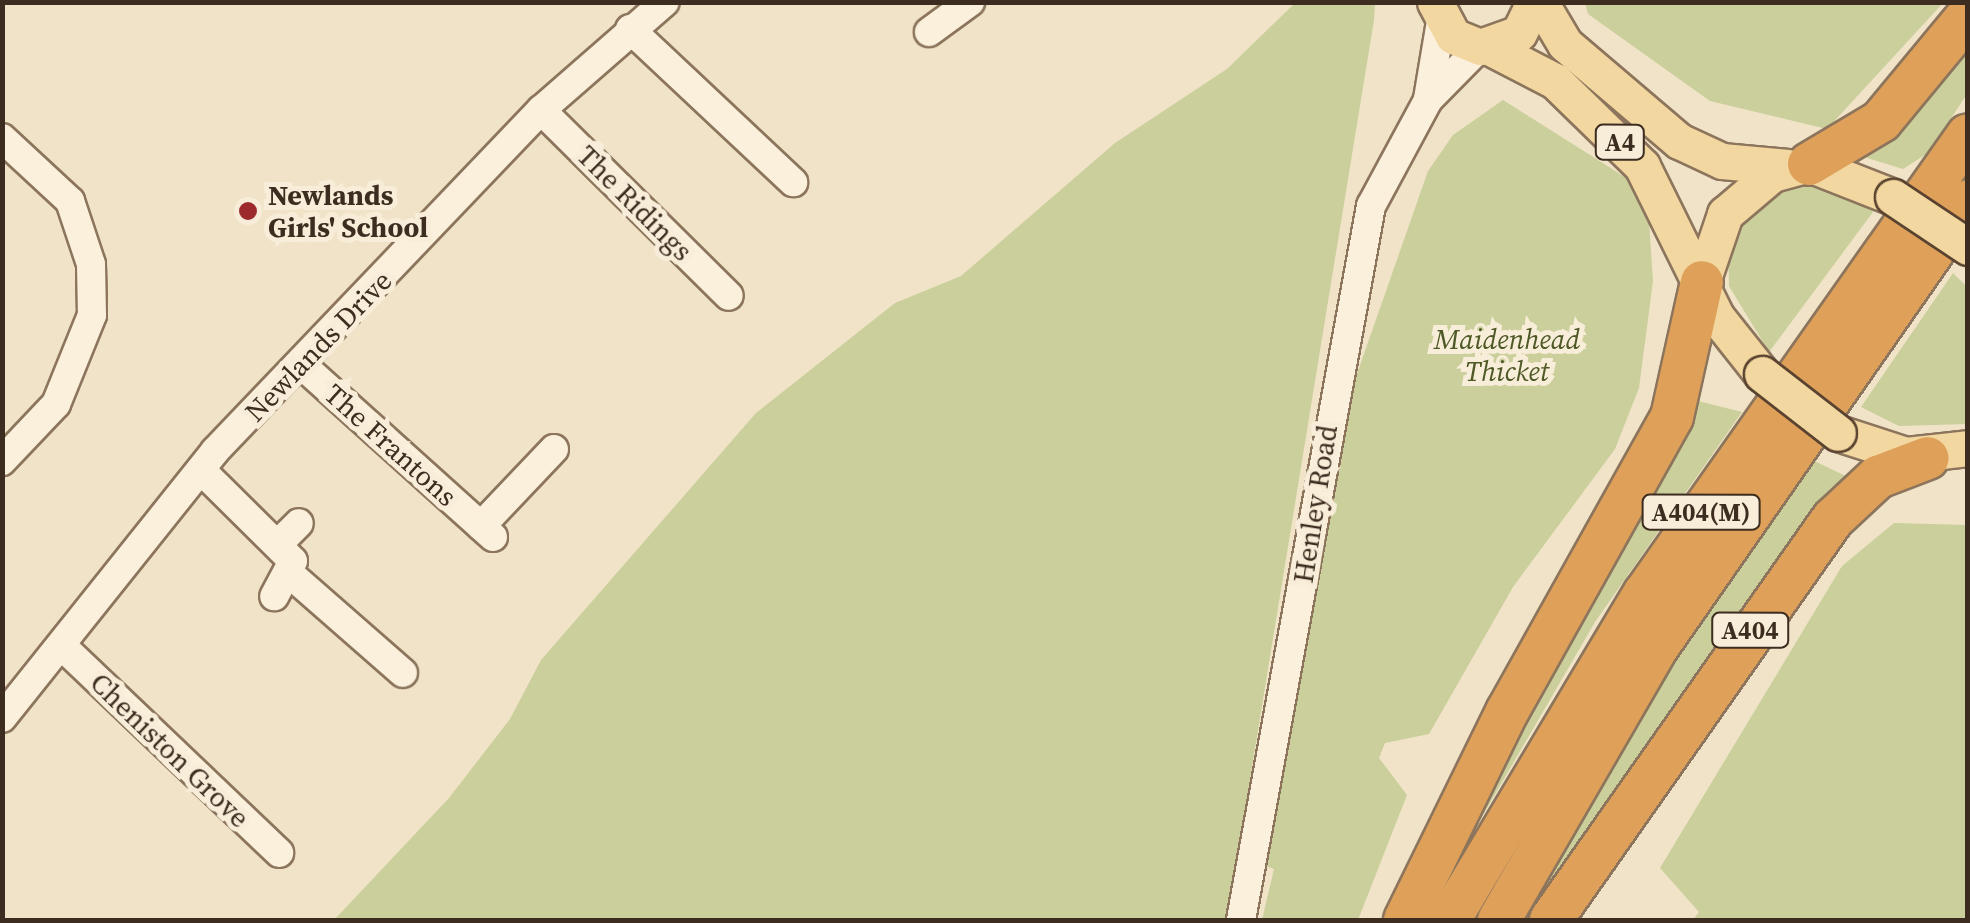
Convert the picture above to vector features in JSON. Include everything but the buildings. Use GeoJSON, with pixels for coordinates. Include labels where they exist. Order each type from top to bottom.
{"type":"FeatureCollection","features":[{"type":"Feature","properties":{"kind":"highway"},"geometry":{"type":"LineString","coordinates":[[1798,166],[1881,121],[1968,16]]}},
{"type":"Feature","properties":{"kind":"highway","name":"A404(M)"},"geometry":{"type":"LineString","coordinates":[[1449,920],[1645,593],[1968,135]]}},
{"type":"Feature","properties":{"kind":"highway","name":"A404(M)"},"geometry":{"type":"LineString","coordinates":[[1499,920],[1666,632],[1968,201]]}},
{"type":"Feature","properties":{"kind":"highway"},"geometry":{"type":"LineString","coordinates":[[1405,920],[1507,712],[1672,417],[1702,282]]}},
{"type":"Feature","properties":{"kind":"highway","name":"A404"},"geometry":{"type":"LineString","coordinates":[[1550,920],[1833,519],[1878,477],[1953,454]]}},
{"type":"Feature","properties":{"kind":"main road"},"geometry":{"type":"LineString","coordinates":[[1436,10],[1484,47],[1519,33],[1537,2]]}},
{"type":"Feature","properties":{"kind":"main road","name":"A4"},"geometry":{"type":"LineString","coordinates":[[1537,2],[1565,44],[1679,141],[1722,161],[1798,166]]}},
{"type":"Feature","properties":{"kind":"main road","name":"A4"},"geometry":{"type":"LineString","coordinates":[[1484,47],[1555,81],[1630,151],[1702,282]]}},
{"type":"Feature","properties":{"kind":"main road"},"geometry":{"type":"LineString","coordinates":[[1953,454],[1838,432],[1762,374],[1702,282],[1732,204],[1798,166],[1893,197],[1968,247]]}},
{"type":"Feature","properties":{"kind":"street","name":"Newlands Drive"},"geometry":{"type":"LineString","coordinates":[[2,718],[201,470],[540,110],[664,2]]}},
{"type":"Feature","properties":{"kind":"street"},"geometry":{"type":"LineString","coordinates":[[929,32],[970,2]]}},
{"type":"Feature","properties":{"kind":"street","name":"Henley Road"},"geometry":{"type":"LineString","coordinates":[[1428,100],[1436,10]]}},
{"type":"Feature","properties":{"kind":"street"},"geometry":{"type":"LineString","coordinates":[[630,29],[794,182]]}},
{"type":"Feature","properties":{"kind":"street","name":"Henley Road"},"geometry":{"type":"LineString","coordinates":[[1242,920],[1371,206],[1428,100],[1484,47]]}},
{"type":"Feature","properties":{"kind":"street","name":"The Ridings"},"geometry":{"type":"LineString","coordinates":[[540,110],[729,296]]}},
{"type":"Feature","properties":{"kind":"street"},"geometry":{"type":"LineString","coordinates":[[2,138],[70,201],[92,264],[92,316],[56,404],[2,461]]}},
{"type":"Feature","properties":{"kind":"street","name":"The Frantons"},"geometry":{"type":"LineString","coordinates":[[302,364],[487,531],[554,449]]}},
{"type":"Feature","properties":{"kind":"street"},"geometry":{"type":"LineString","coordinates":[[201,470],[290,532],[282,585],[405,673]]}},
{"type":"Feature","properties":{"kind":"street","name":"Cheniston Grove"},"geometry":{"type":"LineString","coordinates":[[62,646],[279,853]]}},
{"type":"Feature","properties":{"kind":"green space"},"geometry":{"type":"Polygon","coordinates":[[[1295,3],[1375,3],[1374,20],[1227,920],[334,920],[449,798],[510,719],[541,660],[756,413],[895,303],[961,276],[1115,143],[1227,69],[1295,3]]]}},
{"type":"Feature","properties":{"kind":"green space"},"geometry":{"type":"Polygon","coordinates":[[[1585,3],[1943,3],[1827,129],[1710,101],[1588,14],[1585,3]]]}},
{"type":"Feature","properties":{"kind":"green space"},"geometry":{"type":"Polygon","coordinates":[[[1967,40],[1967,94],[1928,153],[1903,169],[1864,157],[1967,40]]]}},
{"type":"Feature","properties":{"kind":"green space","name":"Maidenhead Thicket"},"geometry":{"type":"Polygon","coordinates":[[[1503,100],[1647,191],[1653,281],[1639,388],[1615,449],[1513,587],[1429,734],[1385,743],[1379,758],[1407,795],[1358,920],[1262,920],[1274,869],[1263,865],[1351,391],[1428,171],[1453,135],[1503,100]]]}},
{"type":"Feature","properties":{"kind":"green space"},"geometry":{"type":"Polygon","coordinates":[[[1819,184],[1858,191],[1873,212],[1769,352],[1729,286],[1728,242],[1764,194],[1819,184]]]}},
{"type":"Feature","properties":{"kind":"green space"},"geometry":{"type":"Polygon","coordinates":[[[1953,273],[1967,287],[1967,424],[1899,426],[1861,407],[1953,273]]]}},
{"type":"Feature","properties":{"kind":"green space"},"geometry":{"type":"Polygon","coordinates":[[[1690,399],[1742,412],[1595,622],[1432,903],[1690,399]]]}},
{"type":"Feature","properties":{"kind":"green space"},"geometry":{"type":"Polygon","coordinates":[[[1812,460],[1848,477],[1537,920],[1525,920],[1637,720],[1812,460]]]}},
{"type":"Feature","properties":{"kind":"green space"},"geometry":{"type":"Polygon","coordinates":[[[1894,523],[1967,525],[1967,920],[1693,920],[1699,912],[1660,868],[1842,566],[1894,523]]]}},
{"type":"Feature","properties":{"kind":"place","name":"Newlands Girls' School"},"geometry":{"type":"Point","coordinates":[248,211]}}]}
